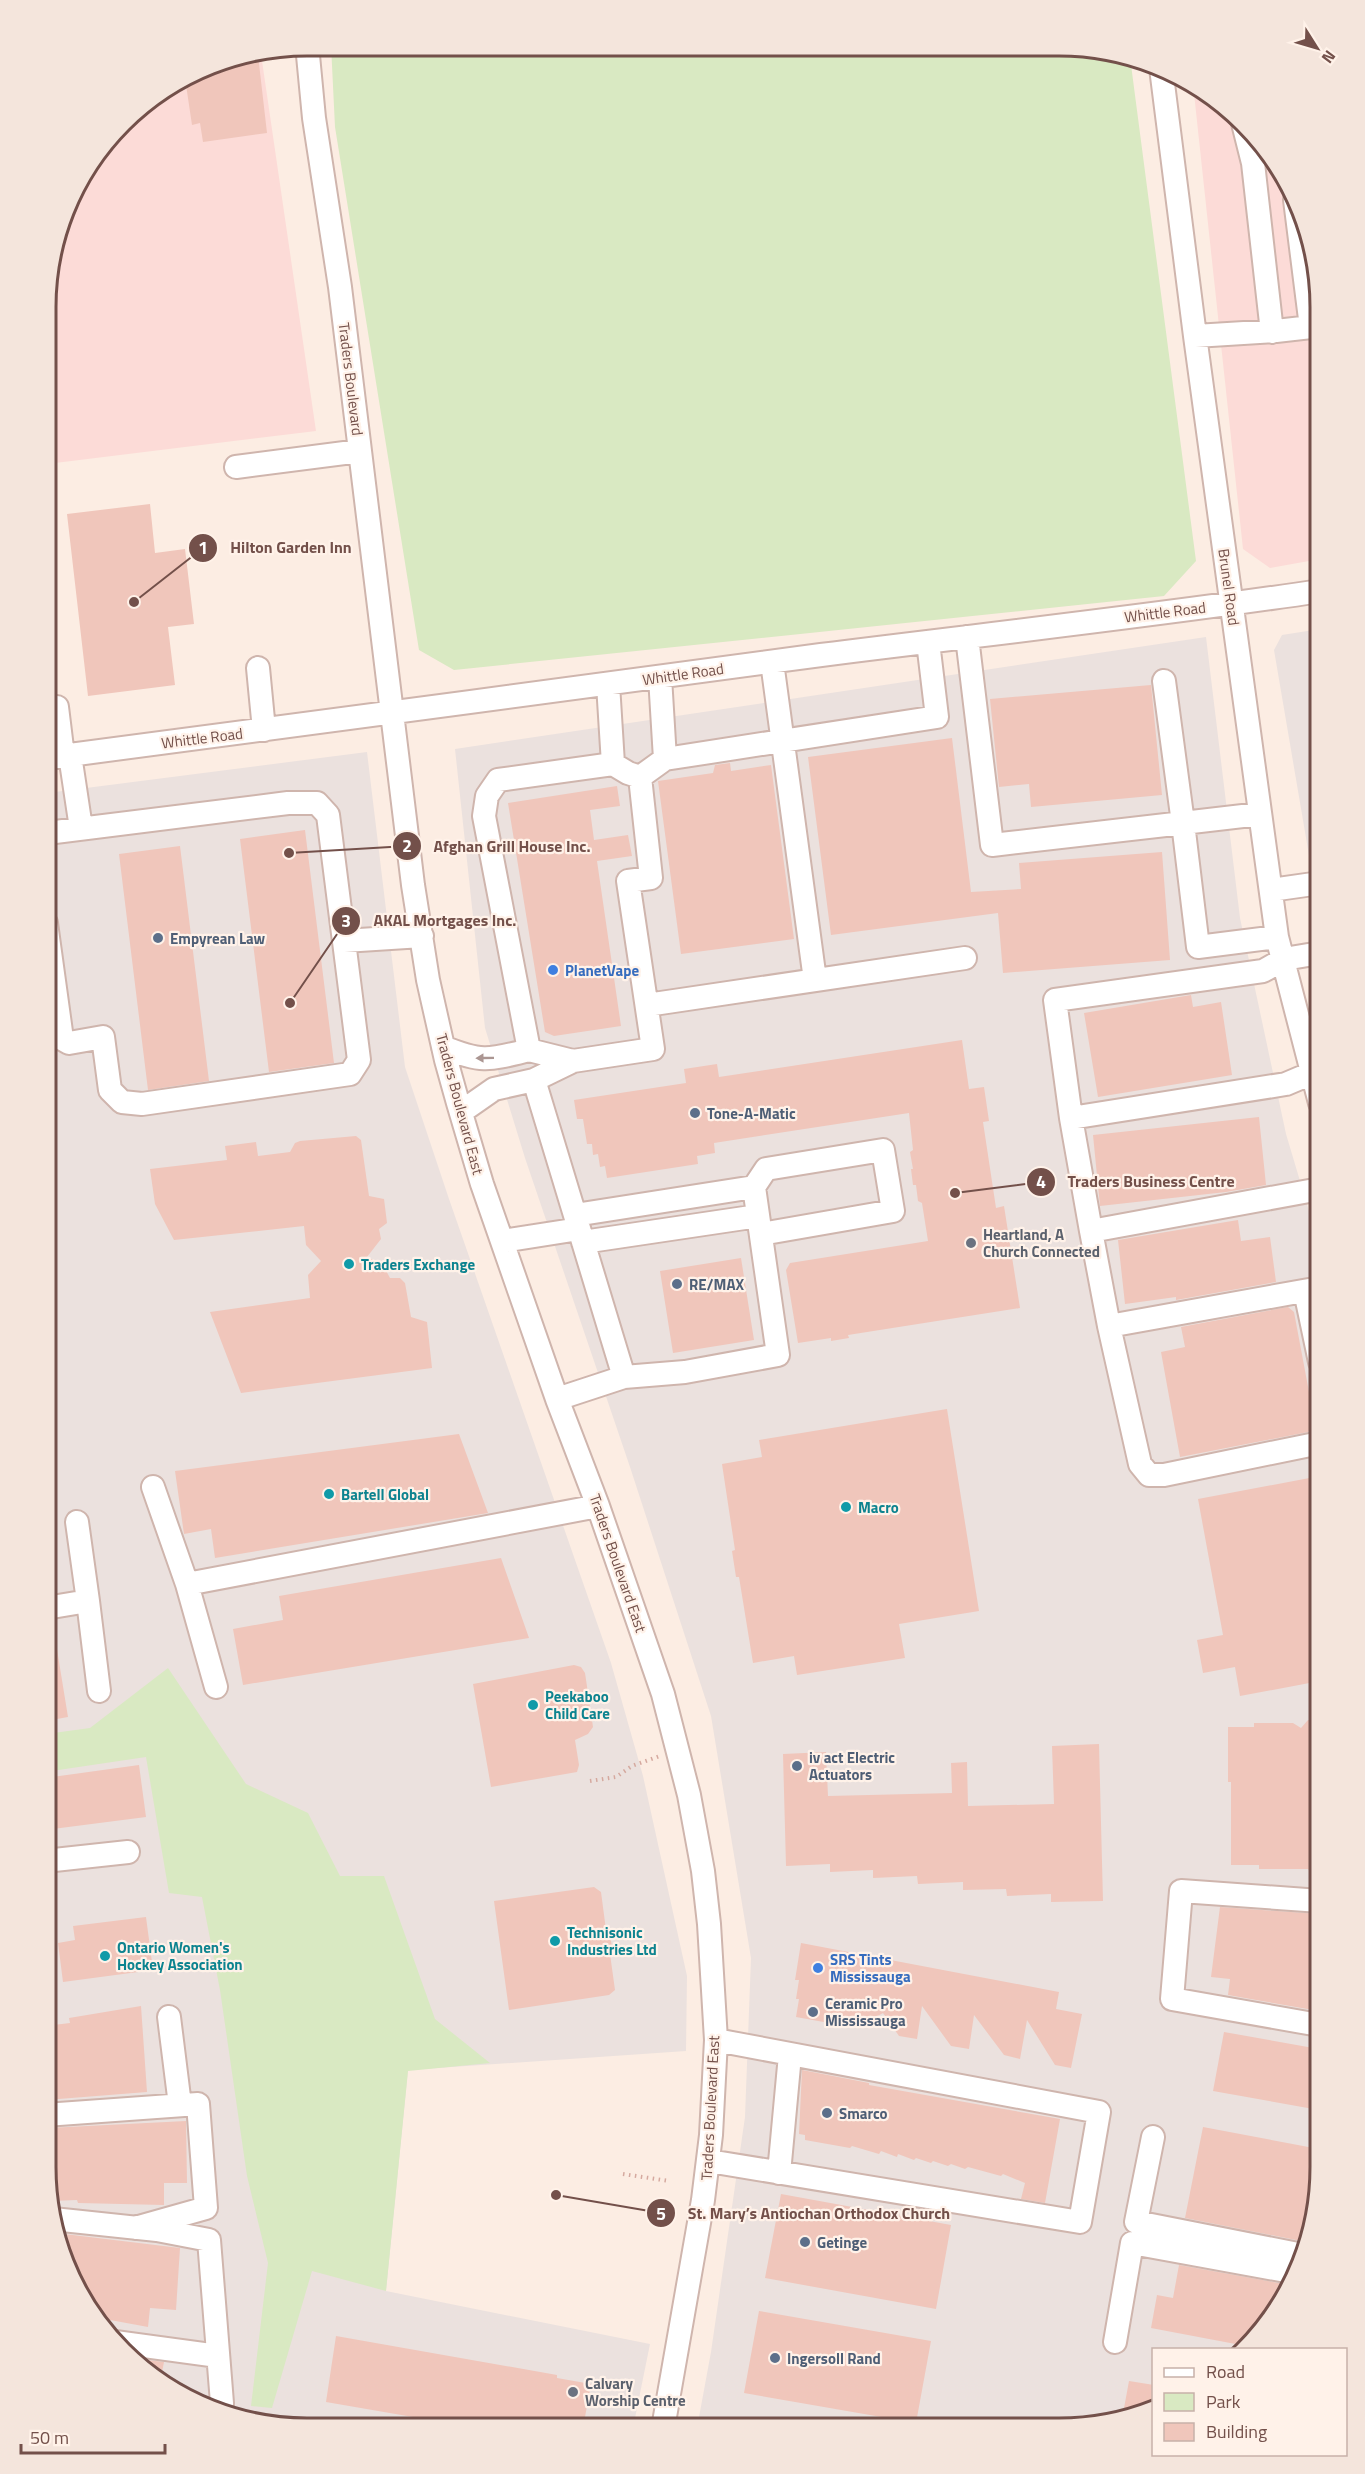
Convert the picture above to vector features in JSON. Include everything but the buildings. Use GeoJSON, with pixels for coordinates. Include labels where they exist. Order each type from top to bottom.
{"type":"FeatureCollection","features":[{"type":"Feature","properties":{"kind":"street","name":"Traders Boulevard"},"geometry":{"type":"LineString","coordinates":[[308,56],[314,118],[332,228],[393,714]]}},
{"type":"Feature","properties":{"kind":"street","name":"Brunel Road"},"geometry":{"type":"LineString","coordinates":[[1162,78],[1277,937],[1310,1065]]}},
{"type":"Feature","properties":{"kind":"street"},"geometry":{"type":"LineString","coordinates":[[1248,142],[1253,163],[1272,332]]}},
{"type":"Feature","properties":{"kind":"street"},"geometry":{"type":"LineString","coordinates":[[1302,246],[1308,285]]}},
{"type":"Feature","properties":{"kind":"street"},"geometry":{"type":"LineString","coordinates":[[1195,336],[1310,328]]}},
{"type":"Feature","properties":{"kind":"street"},"geometry":{"type":"LineString","coordinates":[[236,467],[360,451]]}},
{"type":"Feature","properties":{"kind":"street","name":"Whittle Road"},"geometry":{"type":"LineString","coordinates":[[60,756],[1310,592]]}},
{"type":"Feature","properties":{"kind":"street"},"geometry":{"type":"LineString","coordinates":[[967,637],[992,845],[1260,814]]}},
{"type":"Feature","properties":{"kind":"street"},"geometry":{"type":"LineString","coordinates":[[640,777],[665,759],[937,717],[928,642]]}},
{"type":"Feature","properties":{"kind":"street"},"geometry":{"type":"LineString","coordinates":[[772,662],[815,980]]}},
{"type":"Feature","properties":{"kind":"street"},"geometry":{"type":"LineString","coordinates":[[258,669],[264,730]]}},
{"type":"Feature","properties":{"kind":"street"},"geometry":{"type":"LineString","coordinates":[[660,677],[665,759]]}},
{"type":"Feature","properties":{"kind":"street"},"geometry":{"type":"LineString","coordinates":[[1164,681],[1198,947],[1277,937]]}},
{"type":"Feature","properties":{"kind":"street"},"geometry":{"type":"LineString","coordinates":[[608,684],[613,764]]}},
{"type":"Feature","properties":{"kind":"street"},"geometry":{"type":"LineString","coordinates":[[57,707],[60,756],[81,828]]}},
{"type":"Feature","properties":{"kind":"street","name":"Traders Boulevard East"},"geometry":{"type":"LineString","coordinates":[[393,714],[413,885],[443,1047],[502,1241],[651,1657],[678,1750],[703,1871],[709,1924],[716,2040],[709,2161],[665,2418]]}},
{"type":"Feature","properties":{"kind":"street"},"geometry":{"type":"LineString","coordinates":[[529,1050],[484,816],[487,796],[498,780],[613,764],[640,777]]}},
{"type":"Feature","properties":{"kind":"street"},"geometry":{"type":"LineString","coordinates":[[461,1112],[494,1089],[534,1080],[573,1061],[653,1049],[628,881],[651,878],[640,777]]}},
{"type":"Feature","properties":{"kind":"street"},"geometry":{"type":"LineString","coordinates":[[56,832],[288,803],[317,803],[328,815],[359,1060],[350,1074],[142,1104],[122,1102],[110,1090],[103,1037],[69,1043],[62,1039],[56,996]]}},
{"type":"Feature","properties":{"kind":"street"},"geometry":{"type":"LineString","coordinates":[[1271,890],[1310,884]]}},
{"type":"Feature","properties":{"kind":"street"},"geometry":{"type":"LineString","coordinates":[[344,941],[422,936]]}},
{"type":"Feature","properties":{"kind":"street"},"geometry":{"type":"LineString","coordinates":[[1310,955],[1284,959],[1263,971],[1055,1000],[1071,1118],[1090,1231],[1140,1464],[1149,1475],[1164,1475],[1310,1445]]}},
{"type":"Feature","properties":{"kind":"street"},"geometry":{"type":"LineString","coordinates":[[647,1005],[965,958]]}},
{"type":"Feature","properties":{"kind":"street"},"geometry":{"type":"LineString","coordinates":[[443,1047],[470,1058],[492,1059],[529,1050],[573,1061]]}},
{"type":"Feature","properties":{"kind":"street"},"geometry":{"type":"LineString","coordinates":[[1071,1118],[1286,1084],[1310,1074]]}},
{"type":"Feature","properties":{"kind":"street"},"geometry":{"type":"LineString","coordinates":[[534,1080],[624,1377]]}},
{"type":"Feature","properties":{"kind":"street"},"geometry":{"type":"LineString","coordinates":[[557,1399],[624,1377],[685,1372],[777,1355],[760,1225],[754,1187],[766,1169],[883,1150],[893,1211],[760,1225],[579,1229]]}},
{"type":"Feature","properties":{"kind":"street"},"geometry":{"type":"LineString","coordinates":[[502,1241],[579,1229],[754,1187]]}},
{"type":"Feature","properties":{"kind":"street"},"geometry":{"type":"LineString","coordinates":[[1090,1231],[1310,1191]]}},
{"type":"Feature","properties":{"kind":"street"},"geometry":{"type":"LineString","coordinates":[[1109,1326],[1310,1289]]}},
{"type":"Feature","properties":{"kind":"street"},"geometry":{"type":"LineString","coordinates":[[153,1487],[187,1584],[216,1687]]}},
{"type":"Feature","properties":{"kind":"street"},"geometry":{"type":"LineString","coordinates":[[187,1584],[598,1506]]}},
{"type":"Feature","properties":{"kind":"street"},"geometry":{"type":"LineString","coordinates":[[77,1522],[99,1691]]}},
{"type":"Feature","properties":{"kind":"street"},"geometry":{"type":"LineString","coordinates":[[56,1606],[88,1601]]}},
{"type":"Feature","properties":{"kind":"street"},"geometry":{"type":"LineString","coordinates":[[56,1860],[129,1852]]}},
{"type":"Feature","properties":{"kind":"street"},"geometry":{"type":"LineString","coordinates":[[1310,1900],[1181,1891],[1172,1999],[1310,2023]]}},
{"type":"Feature","properties":{"kind":"street"},"geometry":{"type":"LineString","coordinates":[[169,2017],[180,2105]]}},
{"type":"Feature","properties":{"kind":"street"},"geometry":{"type":"LineString","coordinates":[[709,2161],[1080,2222],[1099,2112],[716,2040]]}},
{"type":"Feature","properties":{"kind":"street"},"geometry":{"type":"LineString","coordinates":[[779,2173],[790,2055]]}},
{"type":"Feature","properties":{"kind":"street"},"geometry":{"type":"LineString","coordinates":[[56,2114],[198,2104],[206,2208],[135,2228]]}},
{"type":"Feature","properties":{"kind":"street"},"geometry":{"type":"LineString","coordinates":[[1153,2137],[1136,2222],[1294,2253]]}},
{"type":"Feature","properties":{"kind":"street"},"geometry":{"type":"LineString","coordinates":[[61,2220],[135,2228],[208,2240],[222,2403]]}},
{"type":"Feature","properties":{"kind":"street"},"geometry":{"type":"LineString","coordinates":[[1115,2342],[1132,2243],[1287,2271]]}},
{"type":"Feature","properties":{"kind":"street"},"geometry":{"type":"LineString","coordinates":[[128,2344],[218,2356]]}},
{"type":"Feature","properties":{"kind":"path"},"geometry":{"type":"LineString","coordinates":[[590,1781],[616,1777],[632,1766],[678,1750]]}},
{"type":"Feature","properties":{"kind":"path"},"geometry":{"type":"LineString","coordinates":[[623,2174],[669,2181]]}},
{"type":"Feature","properties":{"kind":"shaded area"},"geometry":{"type":"Polygon","coordinates":[[[262,59],[316,431],[56,463],[56,290],[64,241],[81,195],[107,154],[129,129],[154,107],[195,81],[257,60],[262,59]]]}},
{"type":"Feature","properties":{"kind":"shaded area"},"geometry":{"type":"Polygon","coordinates":[[[1194,96],[1236,129],[1258,154],[1276,181],[1284,195],[1301,241],[1309,290],[1310,561],[1270,568],[1243,549],[1194,96]]]}},
{"type":"Feature","properties":{"kind":"shaded area"},"geometry":{"type":"Polygon","coordinates":[[[1310,631],[1310,861],[1274,650],[1282,635],[1310,631]]]}},
{"type":"Feature","properties":{"kind":"shaded area"},"geometry":{"type":"Polygon","coordinates":[[[1206,637],[1240,918],[1286,1134],[1310,1214],[1310,2168],[1301,2233],[1284,2279],[1267,2307],[1233,2348],[1152,2348],[1152,2400],[1108,2414],[1075,2418],[699,2418],[711,2352],[745,2117],[751,1958],[711,1716],[630,1467],[525,1158],[485,1028],[455,749],[1206,637]]]}},
{"type":"Feature","properties":{"kind":"shaded area"},"geometry":{"type":"Polygon","coordinates":[[[367,752],[405,1067],[611,1663],[643,1776],[687,1976],[686,2051],[408,2070],[386,2291],[650,2344],[635,2418],[290,2418],[241,2410],[195,2393],[181,2385],[154,2367],[129,2345],[107,2320],[89,2293],[69,2248],[60,2217],[56,2184],[56,792],[367,752]]]}},
{"type":"Feature","properties":{"kind":"green space"},"geometry":{"type":"Polygon","coordinates":[[[332,56],[1075,56],[1108,60],[1131,66],[1196,561],[1164,596],[454,670],[419,650],[335,127],[332,56]]]}},
{"type":"Feature","properties":{"kind":"green space"},"geometry":{"type":"Polygon","coordinates":[[[168,1668],[246,1784],[308,1813],[340,1876],[384,1876],[435,2019],[490,2063],[408,2071],[386,2291],[312,2271],[272,2408],[251,2406],[268,2263],[247,2176],[220,1990],[202,1897],[169,1893],[146,1757],[56,1770],[56,1733],[90,1728],[168,1668]]]}},
{"type":"Feature","properties":{"kind":"place","name":"Hilton Garden Inn"},"geometry":{"type":"Point","coordinates":[134,602]}},
{"type":"Feature","properties":{"kind":"place","name":"Afghan Grill House Inc."},"geometry":{"type":"Point","coordinates":[289,853]}},
{"type":"Feature","properties":{"kind":"place","name":"Empyrean Law"},"geometry":{"type":"Point","coordinates":[158,938]}},
{"type":"Feature","properties":{"kind":"place","name":"PlanetVape"},"geometry":{"type":"Point","coordinates":[553,970]}},
{"type":"Feature","properties":{"kind":"place","name":"AKAL Mortgages Inc."},"geometry":{"type":"Point","coordinates":[290,1003]}},
{"type":"Feature","properties":{"kind":"place","name":"Tone-A-Matic"},"geometry":{"type":"Point","coordinates":[695,1113]}},
{"type":"Feature","properties":{"kind":"place","name":"Traders Business Centre"},"geometry":{"type":"Point","coordinates":[955,1193]}},
{"type":"Feature","properties":{"kind":"place","name":"Heartland, A Church Connected"},"geometry":{"type":"Point","coordinates":[971,1243]}},
{"type":"Feature","properties":{"kind":"place","name":"Traders Exchange"},"geometry":{"type":"Point","coordinates":[349,1264]}},
{"type":"Feature","properties":{"kind":"place","name":"RE/MAX"},"geometry":{"type":"Point","coordinates":[677,1284]}},
{"type":"Feature","properties":{"kind":"place","name":"Bartell Global"},"geometry":{"type":"Point","coordinates":[329,1494]}},
{"type":"Feature","properties":{"kind":"place","name":"Macro"},"geometry":{"type":"Point","coordinates":[846,1507]}},
{"type":"Feature","properties":{"kind":"place","name":"Peekaboo Child Care"},"geometry":{"type":"Point","coordinates":[533,1705]}},
{"type":"Feature","properties":{"kind":"place","name":"iv act Electric Actuators"},"geometry":{"type":"Point","coordinates":[797,1766]}},
{"type":"Feature","properties":{"kind":"place","name":"Technisonic Industries Ltd"},"geometry":{"type":"Point","coordinates":[555,1941]}},
{"type":"Feature","properties":{"kind":"place","name":"Ontario Women's Hockey Association"},"geometry":{"type":"Point","coordinates":[105,1956]}},
{"type":"Feature","properties":{"kind":"place","name":"SRS Tints Mississauga"},"geometry":{"type":"Point","coordinates":[818,1968]}},
{"type":"Feature","properties":{"kind":"place","name":"Ceramic Pro Mississauga"},"geometry":{"type":"Point","coordinates":[813,2012]}},
{"type":"Feature","properties":{"kind":"place","name":"Smarco"},"geometry":{"type":"Point","coordinates":[827,2113]}},
{"type":"Feature","properties":{"kind":"place","name":"St. Mary’s Antiochan Orthodox Church"},"geometry":{"type":"Point","coordinates":[556,2195]}},
{"type":"Feature","properties":{"kind":"place","name":"Getinge"},"geometry":{"type":"Point","coordinates":[805,2242]}},
{"type":"Feature","properties":{"kind":"place","name":"Ingersoll Rand"},"geometry":{"type":"Point","coordinates":[775,2358]}},
{"type":"Feature","properties":{"kind":"place","name":"Calvary Worship Centre"},"geometry":{"type":"Point","coordinates":[573,2392]}}]}
